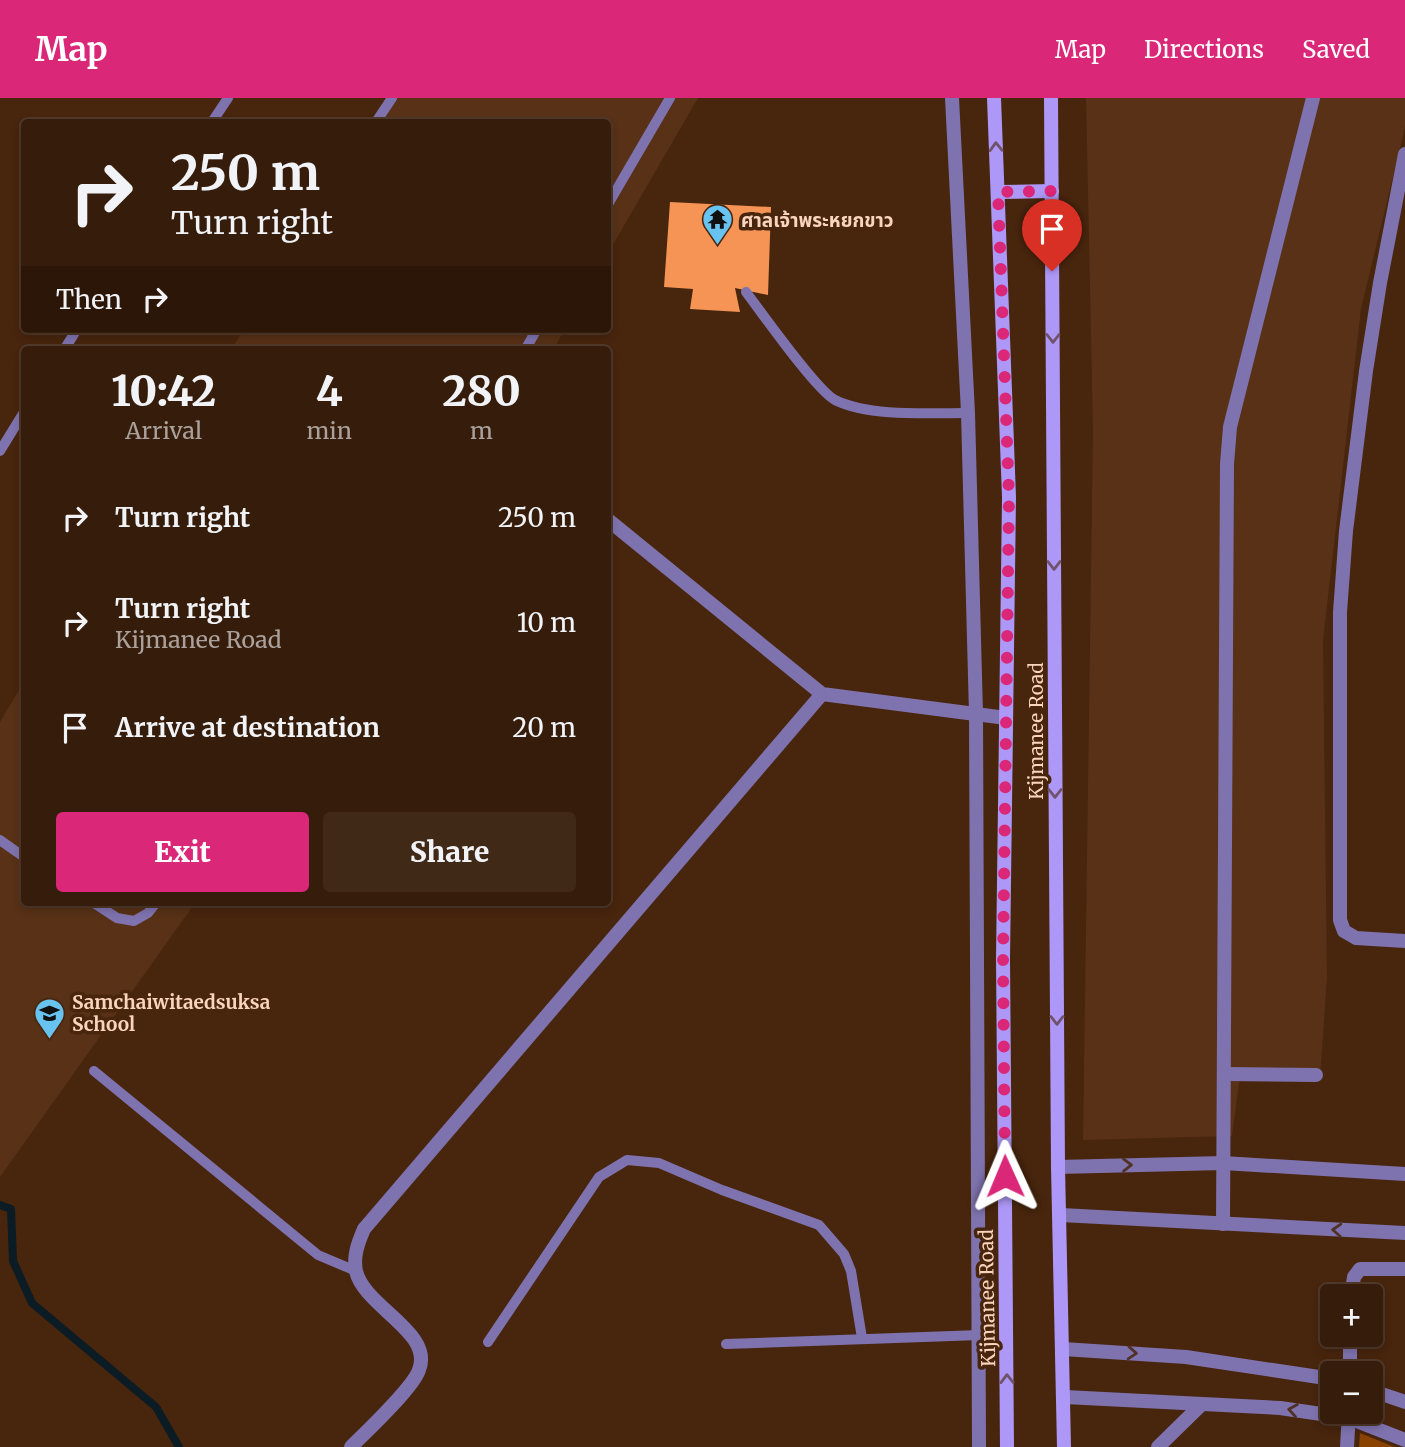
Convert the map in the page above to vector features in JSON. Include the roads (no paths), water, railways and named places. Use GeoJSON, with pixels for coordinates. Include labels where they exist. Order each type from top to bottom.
{"type":"FeatureCollection","features":[{"type":"Feature","properties":{"kind":"main road","name":"Kijmanee Road"},"geometry":{"type":"LineString","coordinates":[[994,98],[1009,497],[1003,959],[1007,1447]]}},
{"type":"Feature","properties":{"kind":"main road","name":"Kijmanee Road"},"geometry":{"type":"LineString","coordinates":[[1051,98],[1058,1167],[1064,1447]]}},
{"type":"Feature","properties":{"kind":"main road"},"geometry":{"type":"LineString","coordinates":[[998,192],[1052,191]]}},
{"type":"Feature","properties":{"kind":"street"},"geometry":{"type":"LineString","coordinates":[[952,98],[968,413],[976,714],[979,1447]]}},
{"type":"Feature","properties":{"kind":"street"},"geometry":{"type":"LineString","coordinates":[[1223,1224],[1227,464],[1230,426],[1313,98]]}},
{"type":"Feature","properties":{"kind":"street"},"geometry":{"type":"LineString","coordinates":[[1404,164],[1380,283],[1348,518],[1340,612],[1339,696],[1340,920],[1344,931],[1356,938],[1405,941]]}},
{"type":"Feature","properties":{"kind":"street"},"geometry":{"type":"LineString","coordinates":[[611,522],[822,694],[1006,718]]}},
{"type":"Feature","properties":{"kind":"street"},"geometry":{"type":"LineString","coordinates":[[351,1447],[419,1371],[422,1354],[414,1339],[364,1290],[356,1271],[356,1250],[363,1229],[822,694]]}},
{"type":"Feature","properties":{"kind":"street"},"geometry":{"type":"LineString","coordinates":[[1224,1074],[1317,1074]]}},
{"type":"Feature","properties":{"kind":"street"},"geometry":{"type":"LineString","coordinates":[[1058,1167],[1223,1163],[1405,1174]]}},
{"type":"Feature","properties":{"kind":"street"},"geometry":{"type":"LineString","coordinates":[[1060,1215],[1405,1233]]}},
{"type":"Feature","properties":{"kind":"street"},"geometry":{"type":"LineString","coordinates":[[1353,1284],[1354,1276],[1360,1269],[1405,1269]]}},
{"type":"Feature","properties":{"kind":"street"},"geometry":{"type":"LineString","coordinates":[[1063,1349],[1186,1357],[1320,1377]]}},
{"type":"Feature","properties":{"kind":"street"},"geometry":{"type":"LineString","coordinates":[[1383,1394],[1405,1402]]}},
{"type":"Feature","properties":{"kind":"street"},"geometry":{"type":"LineString","coordinates":[[1065,1397],[1320,1412]]}},
{"type":"Feature","properties":{"kind":"street"},"geometry":{"type":"LineString","coordinates":[[1158,1447],[1202,1404]]}},
{"type":"Feature","properties":{"kind":"street"},"geometry":{"type":"LineString","coordinates":[[1347,1447],[1348,1424]]}},
{"type":"Feature","properties":{"kind":"street"},"geometry":{"type":"LineString","coordinates":[[1369,1424],[1405,1440]]}},
{"type":"Feature","properties":{"kind":"lane"},"geometry":{"type":"LineString","coordinates":[[214,119],[228,98]]}},
{"type":"Feature","properties":{"kind":"lane"},"geometry":{"type":"LineString","coordinates":[[378,119],[392,98]]}},
{"type":"Feature","properties":{"kind":"lane"},"geometry":{"type":"LineString","coordinates":[[611,199],[670,98]]}},
{"type":"Feature","properties":{"kind":"lane"},"geometry":{"type":"LineString","coordinates":[[746,292],[812,377],[833,399],[874,410],[968,413]]}},
{"type":"Feature","properties":{"kind":"lane"},"geometry":{"type":"LineString","coordinates":[[0,451],[21,417]]}},
{"type":"Feature","properties":{"kind":"lane"},"geometry":{"type":"LineString","coordinates":[[0,840],[21,855]]}},
{"type":"Feature","properties":{"kind":"lane"},"geometry":{"type":"LineString","coordinates":[[99,906],[117,918],[134,921],[148,913],[154,906]]}},
{"type":"Feature","properties":{"kind":"lane"},"geometry":{"type":"LineString","coordinates":[[94,1072],[318,1255],[356,1271]]}},
{"type":"Feature","properties":{"kind":"lane"},"geometry":{"type":"LineString","coordinates":[[488,1342],[599,1177],[627,1160],[659,1163],[722,1190],[818,1225],[844,1254],[852,1271],[862,1338]]}},
{"type":"Feature","properties":{"kind":"lane"},"geometry":{"type":"LineString","coordinates":[[726,1344],[980,1335]]}},
{"type":"Feature","properties":{"kind":"waterway"},"geometry":{"type":"LineString","coordinates":[[0,1205],[11,1209],[13,1261],[32,1303],[156,1407],[179,1447]]}},
{"type":"Feature","properties":{"kind":"place","name":"ศาลเจ้าพระหยกขาว"},"geometry":{"type":"Point","coordinates":[718,247]}},
{"type":"Feature","properties":{"kind":"place","name":"Samchaiwitaedsuksa School"},"geometry":{"type":"Point","coordinates":[49,1040]}}]}
